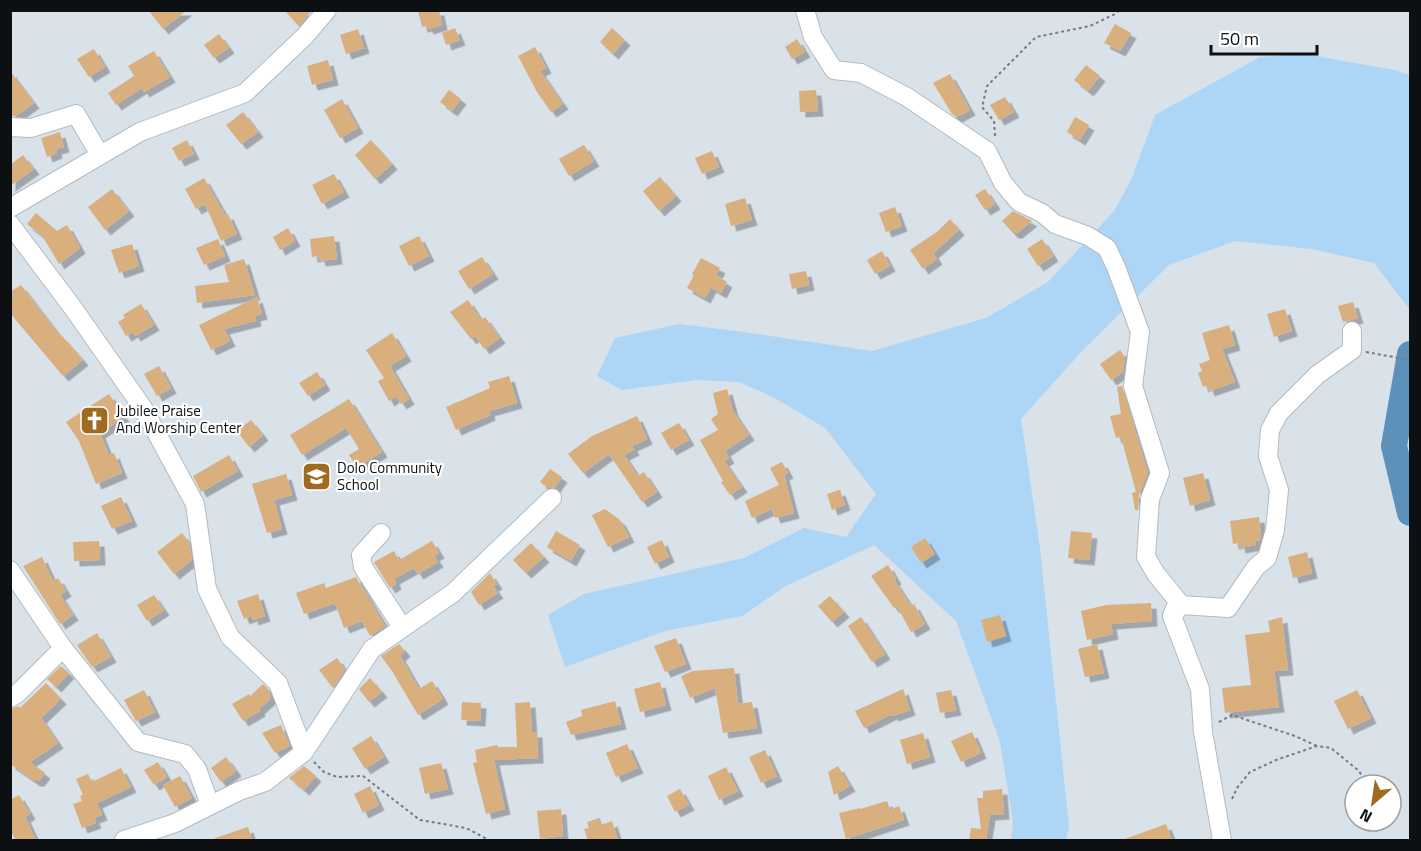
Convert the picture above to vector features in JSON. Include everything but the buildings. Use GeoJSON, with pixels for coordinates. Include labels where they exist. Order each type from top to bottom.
{"type":"FeatureCollection","features":[{"type":"Feature","properties":{"kind":"street"},"geometry":{"type":"LineString","coordinates":[[10,208],[140,132],[245,93],[304,36],[327,10]]}},
{"type":"Feature","properties":{"kind":"street"},"geometry":{"type":"LineString","coordinates":[[806,10],[813,37],[834,70],[861,73],[907,97],[987,151],[1004,183],[1019,202],[1042,213],[1055,224],[1088,236],[1107,248],[1140,332],[1133,386],[1160,473],[1150,499],[1146,557],[1156,574],[1178,601],[1172,616],[1200,689],[1203,732],[1221,834]]}},
{"type":"Feature","properties":{"kind":"street"},"geometry":{"type":"LineString","coordinates":[[10,127],[31,128],[76,114],[100,155]]}},
{"type":"Feature","properties":{"kind":"street"},"geometry":{"type":"LineString","coordinates":[[10,224],[73,308],[143,408],[195,504],[207,589],[230,637],[278,683],[304,752]]}},
{"type":"Feature","properties":{"kind":"street"},"geometry":{"type":"LineString","coordinates":[[1172,616],[1181,605],[1228,608],[1256,567],[1267,558],[1275,530],[1279,490],[1268,456],[1270,430],[1279,413],[1317,375],[1352,350],[1352,331]]}},
{"type":"Feature","properties":{"kind":"street"},"geometry":{"type":"LineString","coordinates":[[124,840],[175,823],[210,805],[265,782],[304,752],[372,649],[453,593],[552,498]]}},
{"type":"Feature","properties":{"kind":"street"},"geometry":{"type":"LineString","coordinates":[[381,532],[361,555],[363,567],[402,627]]}},
{"type":"Feature","properties":{"kind":"street"},"geometry":{"type":"LineString","coordinates":[[12,577],[63,648],[138,742],[185,754],[197,770],[210,805]]}},
{"type":"Feature","properties":{"kind":"street"},"geometry":{"type":"LineString","coordinates":[[10,698],[18,693],[63,648]]}},
{"type":"Feature","properties":{"kind":"path"},"geometry":{"type":"LineString","coordinates":[[995,140],[994,121],[982,107],[987,86],[1036,37],[1090,27],[1119,10]]}},
{"type":"Feature","properties":{"kind":"path"},"geometry":{"type":"LineString","coordinates":[[1352,350],[1410,360]]}},
{"type":"Feature","properties":{"kind":"path"},"geometry":{"type":"LineString","coordinates":[[1203,732],[1232,715],[1295,736],[1317,746],[1331,748],[1360,773]]}},
{"type":"Feature","properties":{"kind":"path"},"geometry":{"type":"LineString","coordinates":[[1221,834],[1237,788],[1250,772],[1317,746]]}},
{"type":"Feature","properties":{"kind":"path"},"geometry":{"type":"LineString","coordinates":[[304,752],[324,772],[338,777],[363,776],[420,820],[466,828],[489,840]]}},
{"type":"Feature","properties":{"kind":"shaded area"},"geometry":{"type":"Polygon","coordinates":[[[1304,54],[1410,75],[1410,310],[1374,263],[1312,249],[1235,241],[1169,265],[1081,352],[1021,419],[1040,548],[1069,827],[1066,840],[1011,840],[1013,821],[1000,742],[956,621],[874,545],[786,586],[742,616],[665,631],[565,667],[548,615],[584,594],[744,558],[804,528],[846,537],[876,494],[825,428],[773,397],[739,382],[696,380],[622,390],[597,376],[615,338],[679,324],[872,351],[986,318],[1048,282],[1115,210],[1132,178],[1155,115],[1260,57],[1304,54]]]}},
{"type":"Feature","properties":{"kind":"waterway"},"geometry":{"type":"LineString","coordinates":[[1410,354],[1394,446],[1410,513]]}},
{"type":"Feature","properties":{"kind":"place","name":"Jubilee Praise And Worship Center"},"geometry":{"type":"Point","coordinates":[95,420]}},
{"type":"Feature","properties":{"kind":"place","name":"Dolo Community School"},"geometry":{"type":"Point","coordinates":[316,477]}}]}
